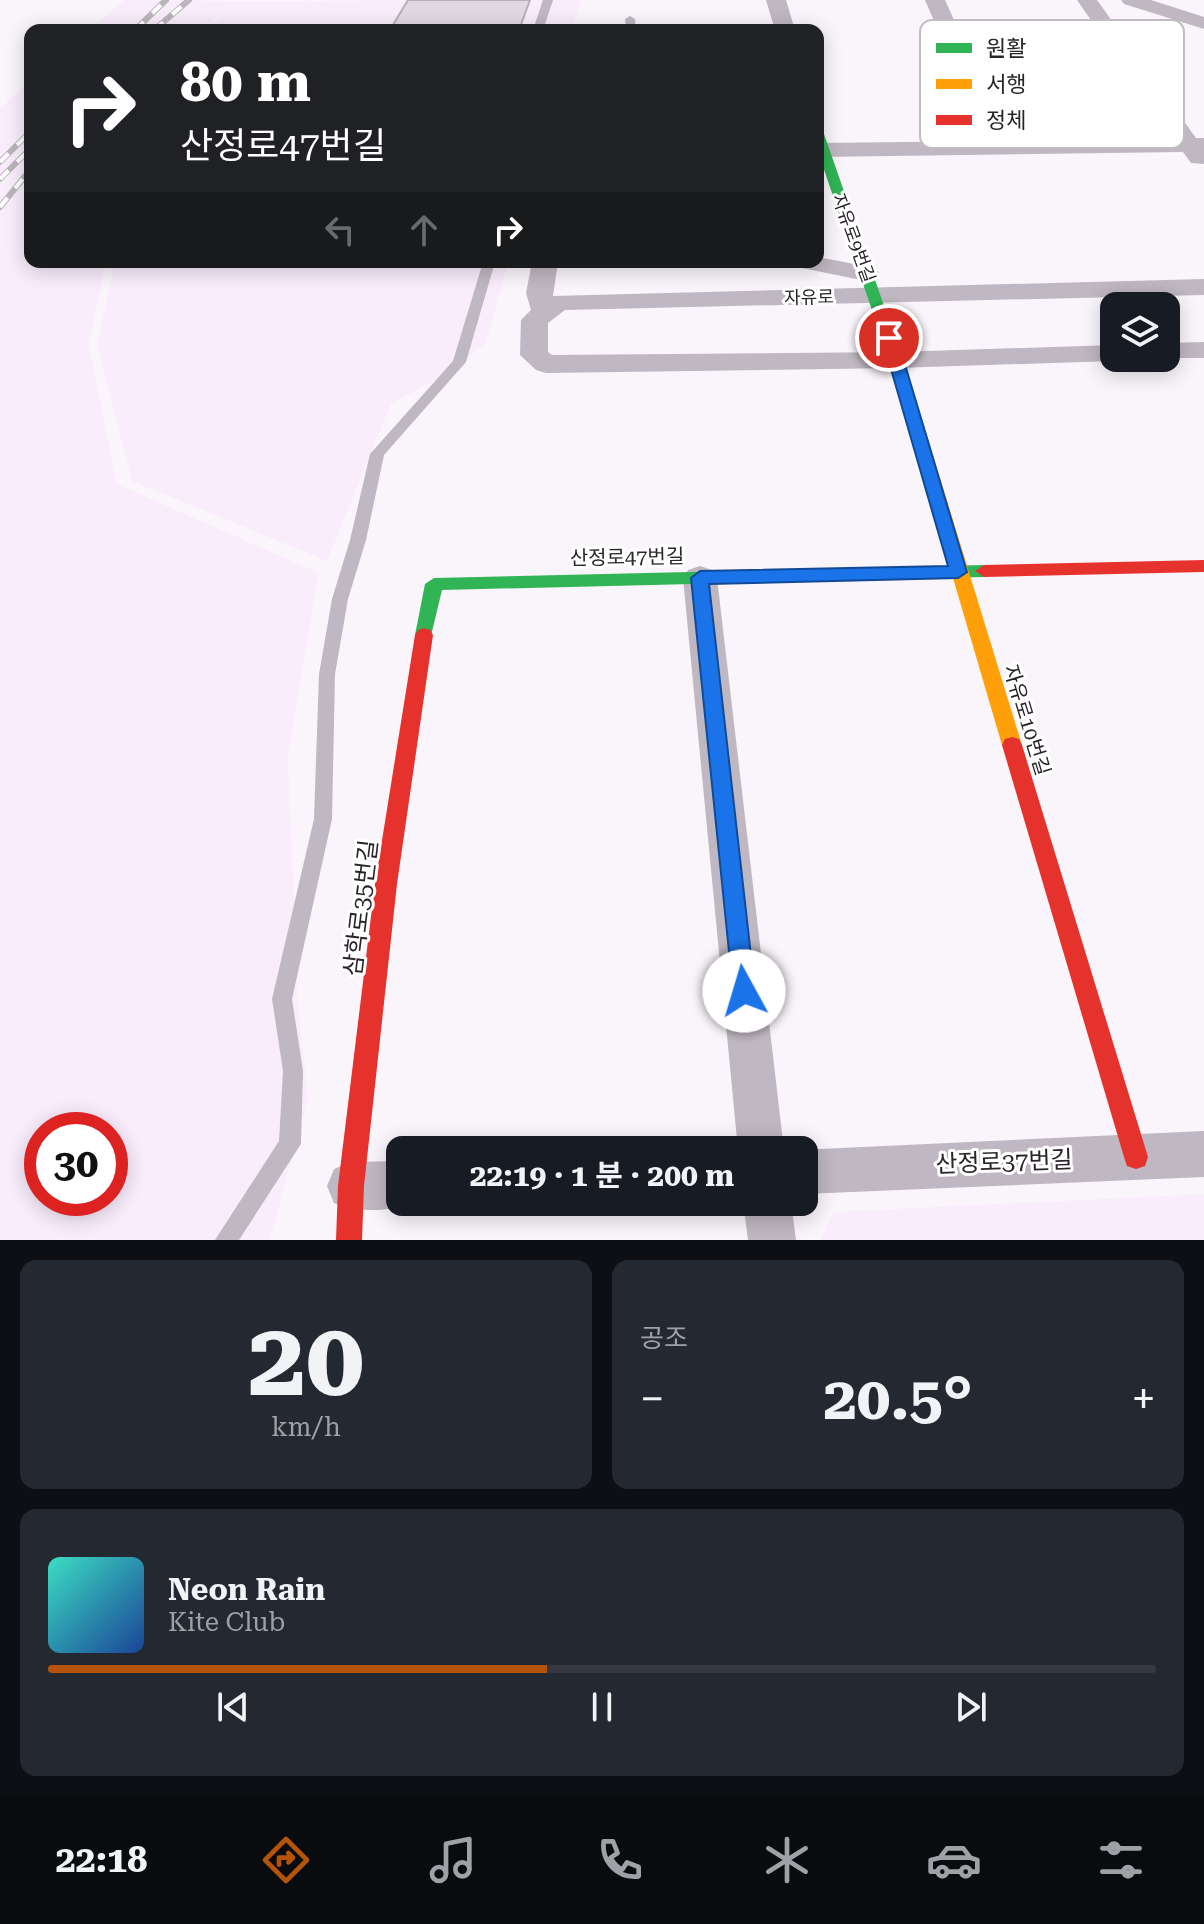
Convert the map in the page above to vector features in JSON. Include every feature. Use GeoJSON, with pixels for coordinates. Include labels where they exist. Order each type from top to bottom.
{"type":"FeatureCollection","features":[{"type":"Feature","properties":{"kind":"street"},"geometry":{"type":"LineString","coordinates":[[776,0],[783,24]]}},
{"type":"Feature","properties":{"kind":"street"},"geometry":{"type":"LineString","coordinates":[[935,0],[944,20]]}},
{"type":"Feature","properties":{"kind":"street"},"geometry":{"type":"LineString","coordinates":[[1087,0],[1102,20]]}},
{"type":"Feature","properties":{"kind":"street"},"geometry":{"type":"LineString","coordinates":[[1131,0],[1204,23]]}},
{"type":"Feature","properties":{"kind":"street"},"geometry":{"type":"LineString","coordinates":[[1184,130],[1200,152]]}},
{"type":"Feature","properties":{"kind":"street"},"geometry":{"type":"LineString","coordinates":[[824,145],[920,147]]}},
{"type":"Feature","properties":{"kind":"street"},"geometry":{"type":"LineString","coordinates":[[1008,148],[1200,152]]}},
{"type":"Feature","properties":{"kind":"street","name":"자유로9번길"},"geometry":{"type":"LineString","coordinates":[[824,156],[871,284]]}},
{"type":"Feature","properties":{"kind":"street"},"geometry":{"type":"LineString","coordinates":[[544,268],[539,293],[552,307],[534,320],[534,355],[546,364],[896,360],[1100,353]]}},
{"type":"Feature","properties":{"kind":"street"},"geometry":{"type":"LineString","coordinates":[[824,268],[871,284]]}},
{"type":"Feature","properties":{"kind":"street","name":"자유로"},"geometry":{"type":"LineString","coordinates":[[552,307],[871,284],[1204,287]]}},
{"type":"Feature","properties":{"kind":"street","name":"자유로10번길"},"geometry":{"type":"LineString","coordinates":[[871,284],[1136,1157]]}},
{"type":"Feature","properties":{"kind":"street"},"geometry":{"type":"LineString","coordinates":[[1180,351],[1204,350]]}},
{"type":"Feature","properties":{"kind":"street","name":"산정로47번길"},"geometry":{"type":"LineString","coordinates":[[434,584],[1204,566]]}},
{"type":"Feature","properties":{"kind":"street"},"geometry":{"type":"LineString","coordinates":[[700,578],[760,1136]]}},
{"type":"Feature","properties":{"kind":"street","name":"삼학로35번길"},"geometry":{"type":"LineString","coordinates":[[349,1240],[351,1186],[417,661],[434,584]]}},
{"type":"Feature","properties":{"kind":"street","name":"산정로37번길"},"geometry":{"type":"LineString","coordinates":[[818,1170],[1204,1154]]}},
{"type":"Feature","properties":{"kind":"street"},"geometry":{"type":"LineString","coordinates":[[351,1186],[386,1185]]}},
{"type":"Feature","properties":{"kind":"street"},"geometry":{"type":"LineString","coordinates":[[769,1216],[772,1240]]}},
{"type":"Feature","properties":{"kind":"lane"},"geometry":{"type":"LineString","coordinates":[[540,24],[548,0]]}},
{"type":"Feature","properties":{"kind":"lane"},"geometry":{"type":"LineString","coordinates":[[226,1240],[290,1144],[293,1071],[282,999],[323,819],[327,674],[340,599],[358,540],[377,454],[459,362],[487,268]]}},
{"type":"Feature","properties":{"kind":"shaded area"},"geometry":{"type":"Polygon","coordinates":[[[124,0],[581,0],[574,24],[213,24],[232,3],[209,24],[96,24],[124,0]]]}},
{"type":"Feature","properties":{"kind":"shaded area"},"geometry":{"type":"Polygon","coordinates":[[[24,87],[24,268],[105,268],[89,344],[117,484],[319,573],[288,758],[298,1003],[308,1099],[270,1240],[0,1240],[0,108],[24,87]]]}},
{"type":"Feature","properties":{"kind":"shaded area"},"geometry":{"type":"Polygon","coordinates":[[[114,268],[506,268],[486,344],[431,382],[391,404],[327,561],[132,481],[97,345],[114,268]]]}},
{"type":"Feature","properties":{"kind":"shaded area"},"geometry":{"type":"Polygon","coordinates":[[[1204,1194],[1204,1240],[819,1240],[834,1212],[1204,1194]]]}},
{"type":"Feature","properties":{"kind":"building"},"geometry":{"type":"Polygon","coordinates":[[[408,0],[530,0],[521,24],[394,24],[408,0]]]}},
{"type":"Feature","properties":{"kind":"railway"},"geometry":{"type":"LineString","coordinates":[[141,24],[166,0]]}},
{"type":"Feature","properties":{"kind":"railway"},"geometry":{"type":"LineString","coordinates":[[161,24],[189,0]]}},
{"type":"Feature","properties":{"kind":"railway"},"geometry":{"type":"LineString","coordinates":[[0,162],[24,138]]}},
{"type":"Feature","properties":{"kind":"railway"},"geometry":{"type":"LineString","coordinates":[[0,179],[24,155]]}},
{"type":"Feature","properties":{"kind":"railway"},"geometry":{"type":"LineString","coordinates":[[0,207],[24,177]]}},
{"type":"Feature","properties":{"kind":"traffic: fast"},"geometry":{"type":"LineString","coordinates":[[824,151],[922,445]]}},
{"type":"Feature","properties":{"kind":"traffic: fast"},"geometry":{"type":"LineString","coordinates":[[424,635],[434,584],[984,571]]}},
{"type":"Feature","properties":{"kind":"traffic: slow"},"geometry":{"type":"LineString","coordinates":[[922,445],[1012,745]]}},
{"type":"Feature","properties":{"kind":"traffic: jam"},"geometry":{"type":"LineString","coordinates":[[984,571],[1204,566]]}},
{"type":"Feature","properties":{"kind":"traffic: jam"},"geometry":{"type":"LineString","coordinates":[[349,1240],[351,1186],[386,884],[424,635]]}},
{"type":"Feature","properties":{"kind":"traffic: jam"},"geometry":{"type":"LineString","coordinates":[[1012,745],[1136,1157]]}},
{"type":"Feature","properties":{"kind":"route"},"geometry":{"type":"LineString","coordinates":[[744,991],[700,578],[958,572],[889,338]]}}]}
